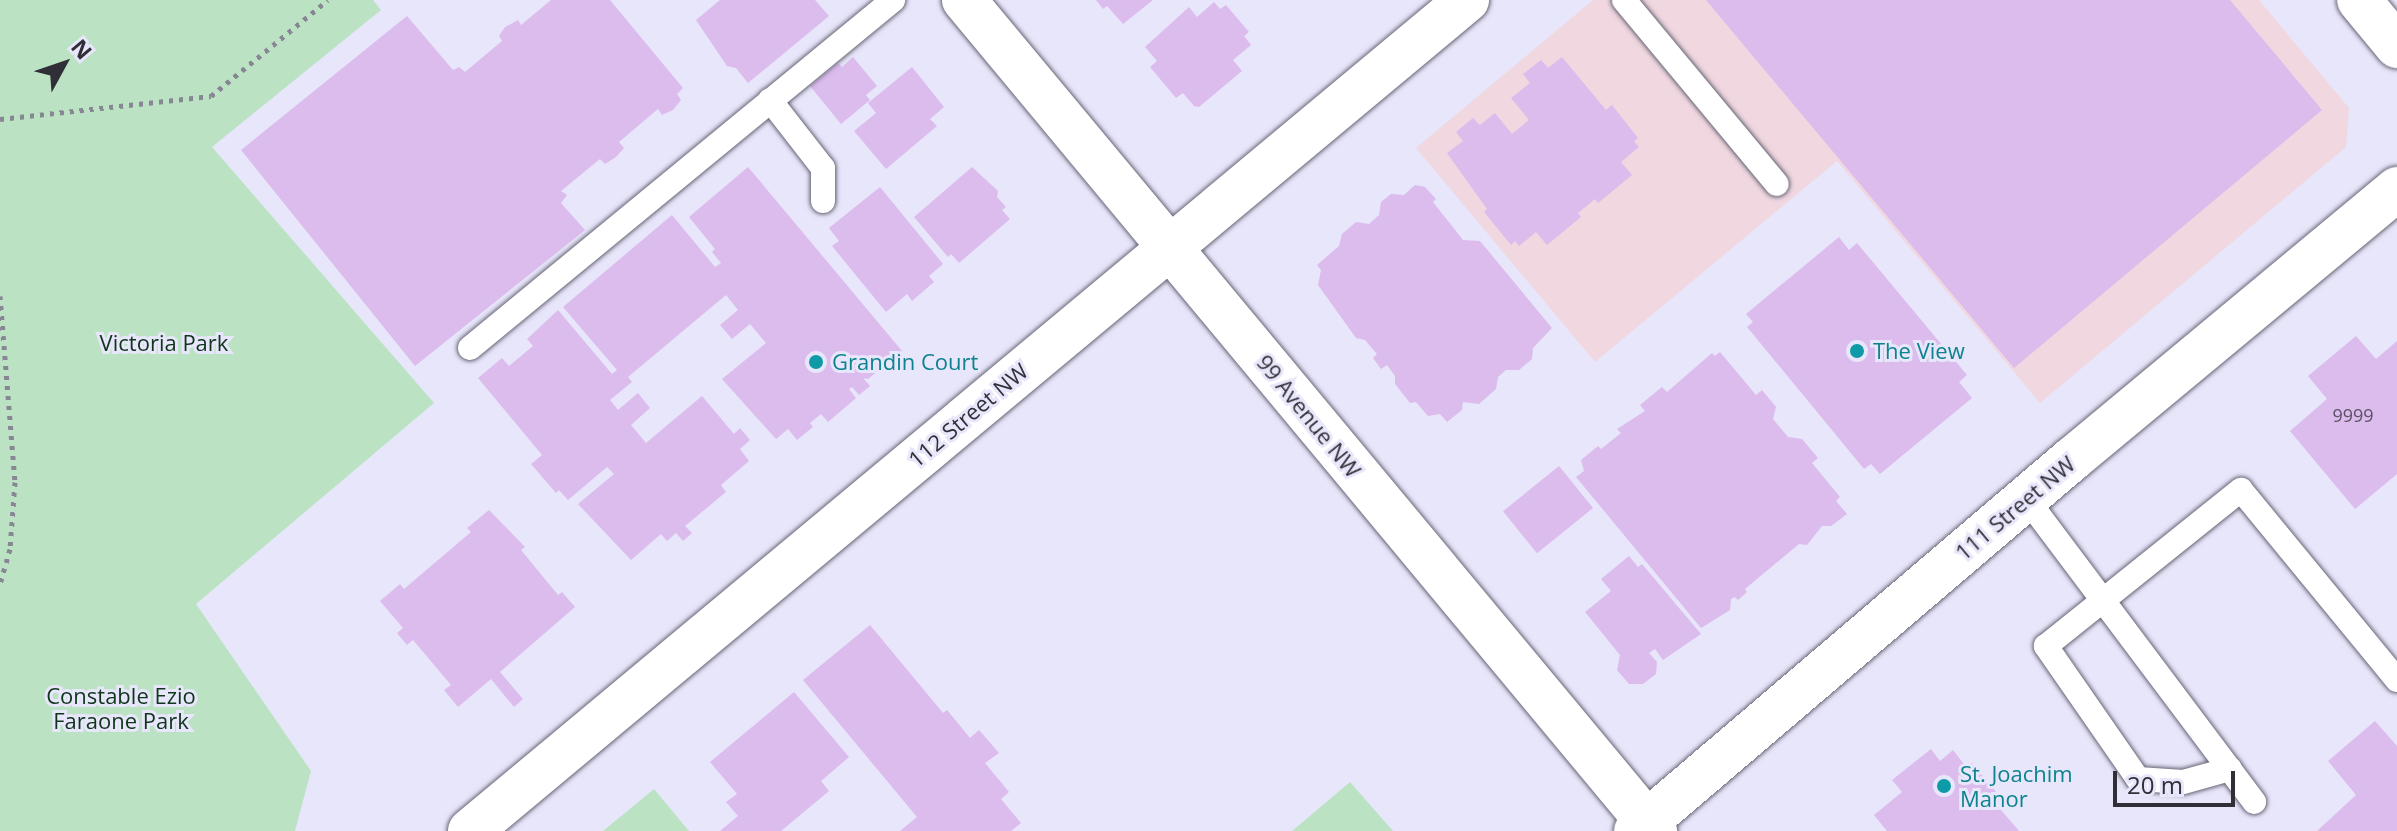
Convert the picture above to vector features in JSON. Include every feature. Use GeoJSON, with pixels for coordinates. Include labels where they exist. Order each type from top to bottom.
{"type":"FeatureCollection","features":[{"type":"Feature","properties":{"kind":"street","name":"99 Avenue NW"},"geometry":{"type":"LineString","coordinates":[[964,0],[1170,246],[1646,828]]}},
{"type":"Feature","properties":{"kind":"street","name":"112 Street NW"},"geometry":{"type":"LineString","coordinates":[[470,831],[1467,0]]}},
{"type":"Feature","properties":{"kind":"street"},"geometry":{"type":"LineString","coordinates":[[2359,0],[2397,46]]}},
{"type":"Feature","properties":{"kind":"street","name":"111 Street NW"},"geometry":{"type":"LineString","coordinates":[[1646,828],[2026,498],[2397,189]]}},
{"type":"Feature","properties":{"kind":"lane"},"geometry":{"type":"LineString","coordinates":[[470,348],[893,0]]}},
{"type":"Feature","properties":{"kind":"lane"},"geometry":{"type":"LineString","coordinates":[[1624,0],[1777,184]]}},
{"type":"Feature","properties":{"kind":"lane"},"geometry":{"type":"LineString","coordinates":[[770,100],[823,168],[823,201]]}},
{"type":"Feature","properties":{"kind":"lane"},"geometry":{"type":"LineString","coordinates":[[2230,769],[2183,782],[2138,779],[2046,646],[2106,602],[2241,490],[2397,680]]}},
{"type":"Feature","properties":{"kind":"lane"},"geometry":{"type":"LineString","coordinates":[[2026,498],[2254,802]]}},
{"type":"Feature","properties":{"kind":"path"},"geometry":{"type":"LineString","coordinates":[[0,119],[211,96],[328,0]]}},
{"type":"Feature","properties":{"kind":"path"},"geometry":{"type":"LineString","coordinates":[[0,296],[15,482],[10,549],[0,585]]}},
{"type":"Feature","properties":{"kind":"shaded area"},"geometry":{"type":"Polygon","coordinates":[[[1593,0],[2259,0],[2349,108],[2346,147],[2040,403],[1837,161],[1595,362],[1416,148],[1593,0]]]}},
{"type":"Feature","properties":{"kind":"green space","name":"Victoria Park"},"geometry":{"type":"Polygon","coordinates":[[[0,0],[373,0],[381,10],[212,147],[434,403],[196,604],[311,771],[295,831],[0,831],[0,0]]]}},
{"type":"Feature","properties":{"kind":"green space"},"geometry":{"type":"Polygon","coordinates":[[[1350,782],[1393,831],[1292,831],[1350,782]]]}},
{"type":"Feature","properties":{"kind":"green space"},"geometry":{"type":"Polygon","coordinates":[[[654,789],[689,831],[603,831],[654,789]]]}},
{"type":"Feature","properties":{"kind":"building"},"geometry":{"type":"Polygon","coordinates":[[[551,0],[610,0],[683,88],[677,94],[681,100],[673,110],[662,115],[658,109],[619,142],[624,148],[616,157],[605,164],[600,159],[561,191],[567,195],[561,203],[585,230],[415,366],[241,150],[407,16],[453,70],[459,67],[465,72],[502,41],[499,36],[505,27],[518,20],[521,25],[551,0]]]}},
{"type":"Feature","properties":{"kind":"building"},"geometry":{"type":"Polygon","coordinates":[[[720,0],[815,0],[829,16],[748,83],[736,68],[727,66],[696,20],[720,0]]]}},
{"type":"Feature","properties":{"kind":"building"},"geometry":{"type":"Polygon","coordinates":[[[1096,0],[1153,0],[1123,24],[1107,6],[1103,9],[1096,0]]]}},
{"type":"Feature","properties":{"kind":"building"},"geometry":{"type":"Polygon","coordinates":[[[1706,0],[2230,0],[2322,110],[2014,368],[1706,0]]]}},
{"type":"Feature","properties":{"kind":"building"},"geometry":{"type":"Polygon","coordinates":[[[1214,2],[1220,9],[1226,5],[1249,32],[1244,36],[1251,45],[1233,60],[1242,71],[1199,107],[1194,106],[1183,93],[1176,98],[1150,67],[1157,61],[1145,47],[1189,7],[1197,17],[1214,2]]]}},
{"type":"Feature","properties":{"kind":"building"},"geometry":{"type":"Polygon","coordinates":[[[853,57],[877,86],[866,95],[870,100],[841,124],[810,86],[838,63],[842,67],[853,57]]]}},
{"type":"Feature","properties":{"kind":"building"},"geometry":{"type":"Polygon","coordinates":[[[1562,57],[1606,110],[1612,105],[1638,138],[1634,141],[1639,147],[1621,162],[1632,175],[1598,203],[1595,199],[1578,213],[1581,217],[1547,245],[1536,232],[1519,246],[1515,241],[1511,245],[1484,212],[1487,209],[1447,153],[1463,141],[1456,132],[1473,118],[1480,125],[1495,113],[1512,134],[1529,120],[1511,98],[1530,83],[1523,74],[1541,60],[1548,68],[1562,57]]]}},
{"type":"Feature","properties":{"kind":"building"},"geometry":{"type":"Polygon","coordinates":[[[912,67],[944,107],[930,119],[937,126],[886,169],[854,131],[876,113],[868,103],[912,67]]]}},
{"type":"Feature","properties":{"kind":"building","name":"Grandin Court"},"geometry":{"type":"Polygon","coordinates":[[[748,167],[902,351],[868,379],[863,378],[870,386],[859,395],[852,387],[849,389],[856,398],[828,422],[821,414],[810,423],[813,427],[797,440],[788,429],[776,439],[722,379],[766,343],[750,324],[732,339],[720,325],[738,310],[726,295],[628,377],[632,382],[610,400],[618,410],[638,393],[650,408],[631,425],[646,443],[702,396],[734,434],[740,428],[750,440],[740,449],[749,461],[721,485],[726,492],[685,526],[692,533],[683,541],[676,533],[667,541],[661,534],[631,560],[578,504],[614,474],[607,467],[568,500],[559,490],[556,493],[531,464],[542,455],[478,378],[502,358],[509,366],[533,346],[527,339],[558,310],[612,374],[617,370],[563,307],[672,215],[715,267],[721,263],[712,252],[715,249],[689,217],[748,167]]]}},
{"type":"Feature","properties":{"kind":"building"},"geometry":{"type":"Polygon","coordinates":[[[972,167],[998,191],[997,197],[1006,207],[1002,210],[1010,219],[959,263],[951,254],[948,257],[914,217],[972,167]]]}},
{"type":"Feature","properties":{"kind":"building"},"geometry":{"type":"Polygon","coordinates":[[[1415,185],[1425,187],[1436,199],[1433,202],[1463,240],[1480,241],[1552,328],[1533,348],[1532,359],[1519,370],[1506,370],[1498,377],[1496,389],[1479,404],[1463,402],[1462,410],[1447,422],[1440,414],[1428,416],[1416,402],[1410,403],[1395,384],[1395,376],[1387,365],[1381,369],[1373,358],[1377,354],[1365,340],[1356,338],[1318,285],[1321,270],[1317,265],[1339,246],[1342,234],[1356,222],[1369,224],[1379,215],[1381,202],[1391,194],[1404,195],[1415,185]]]}},
{"type":"Feature","properties":{"kind":"building"},"geometry":{"type":"Polygon","coordinates":[[[880,187],[943,264],[929,276],[934,282],[912,301],[907,294],[886,312],[832,246],[839,241],[829,228],[880,187]]]}},
{"type":"Feature","properties":{"kind":"building","name":"The View"},"geometry":{"type":"Polygon","coordinates":[[[1839,237],[1849,250],[1857,243],[1967,375],[1959,382],[1972,398],[1880,474],[1871,464],[1864,469],[1747,327],[1753,322],[1746,314],[1839,237]]]}},
{"type":"Feature","properties":{"kind":"building"},"geometry":{"type":"Polygon","coordinates":[[[2356,336],[2376,359],[2397,341],[2397,474],[2355,509],[2290,431],[2327,399],[2308,376],[2356,336]]]}},
{"type":"Feature","properties":{"kind":"building"},"geometry":{"type":"Polygon","coordinates":[[[1720,352],[1756,395],[1762,390],[1776,407],[1773,419],[1788,437],[1802,439],[1818,458],[1812,463],[1840,497],[1836,501],[1847,514],[1831,526],[1822,526],[1807,545],[1799,544],[1745,589],[1747,592],[1738,600],[1735,597],[1731,599],[1730,610],[1701,628],[1576,477],[1584,471],[1581,460],[1598,446],[1601,449],[1621,433],[1617,429],[1645,411],[1640,405],[1662,387],[1667,392],[1712,353],[1715,356],[1720,352]]]}},
{"type":"Feature","properties":{"kind":"building"},"geometry":{"type":"Polygon","coordinates":[[[1559,466],[1593,508],[1537,553],[1503,511],[1559,466]]]}},
{"type":"Feature","properties":{"kind":"building"},"geometry":{"type":"Polygon","coordinates":[[[489,510],[525,547],[521,550],[558,595],[562,592],[575,607],[500,672],[523,699],[514,707],[491,679],[458,707],[444,690],[451,685],[413,640],[407,645],[397,633],[403,628],[380,601],[400,584],[404,589],[471,532],[467,528],[489,510]]]}},
{"type":"Feature","properties":{"kind":"building"},"geometry":{"type":"Polygon","coordinates":[[[1629,556],[1638,567],[1642,564],[1701,634],[1663,660],[1655,649],[1649,653],[1657,662],[1656,674],[1643,684],[1629,684],[1617,670],[1620,655],[1585,612],[1611,591],[1601,579],[1629,556]]]}},
{"type":"Feature","properties":{"kind":"building"},"geometry":{"type":"Polygon","coordinates":[[[870,625],[943,713],[947,710],[970,738],[979,730],[999,753],[985,763],[1009,792],[1001,799],[1021,823],[1011,831],[900,831],[917,817],[803,680],[870,625]]]}},
{"type":"Feature","properties":{"kind":"building"},"geometry":{"type":"Polygon","coordinates":[[[794,692],[849,757],[821,781],[829,791],[781,831],[720,831],[738,816],[726,802],[737,794],[710,762],[794,692]]]}},
{"type":"Feature","properties":{"kind":"building"},"geometry":{"type":"Polygon","coordinates":[[[2375,721],[2397,746],[2397,831],[2317,831],[2356,795],[2328,761],[2375,721]]]}},
{"type":"Feature","properties":{"kind":"building","name":"St. Joachim Manor"},"geometry":{"type":"Polygon","coordinates":[[[1931,749],[1940,761],[1953,750],[1967,768],[1972,763],[2002,799],[1996,804],[2019,831],[1887,831],[1874,815],[1902,792],[1892,780],[1931,749]]]}},
{"type":"Feature","properties":{"kind":"place","name":"The View"},"geometry":{"type":"Point","coordinates":[1857,351]}},
{"type":"Feature","properties":{"kind":"place","name":"Grandin Court"},"geometry":{"type":"Point","coordinates":[816,362]}},
{"type":"Feature","properties":{"kind":"place","name":"St. Joachim Manor"},"geometry":{"type":"Point","coordinates":[1944,786]}},
{"type":"Feature","properties":{"kind":"park label","name":"Constable Ezio Faraone Park"},"geometry":{"type":"Point","coordinates":[121,708]}}]}
